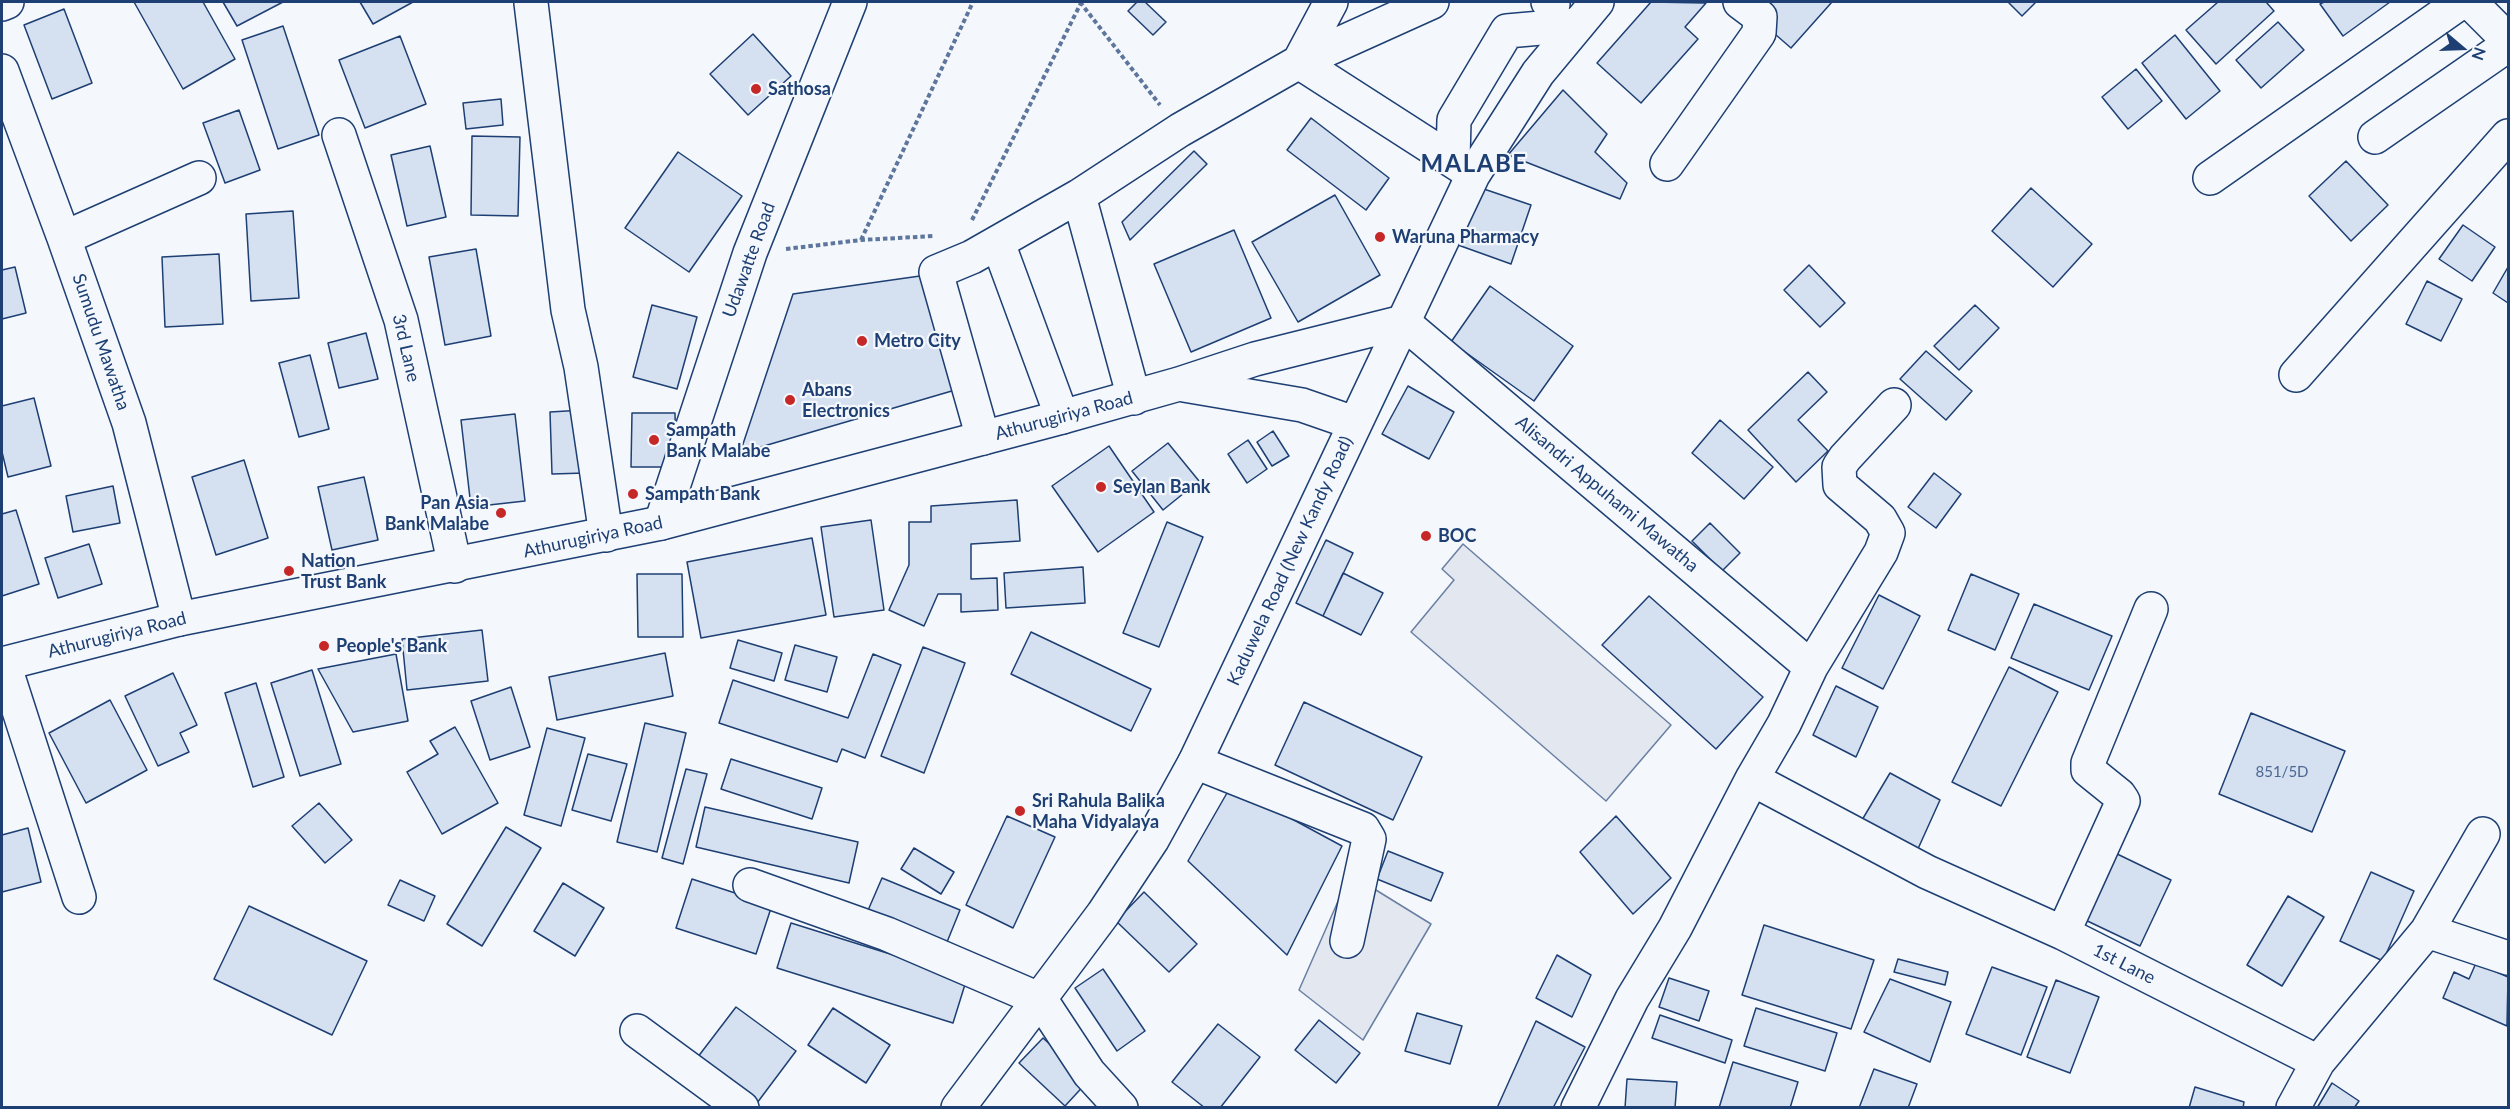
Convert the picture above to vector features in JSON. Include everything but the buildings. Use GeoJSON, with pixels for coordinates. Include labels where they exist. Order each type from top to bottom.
{"type":"FeatureCollection","features":[{"type":"Feature","properties":{"kind":"street"},"geometry":{"type":"LineString","coordinates":[[2,4],[7,2]]}},
{"type":"Feature","properties":{"kind":"street","name":"Udawatte Road"},"geometry":{"type":"LineString","coordinates":[[662,523],[750,253],[850,2]]}},
{"type":"Feature","properties":{"kind":"street"},"geometry":{"type":"LineString","coordinates":[[1299,62],[1331,2]]}},
{"type":"Feature","properties":{"kind":"street"},"geometry":{"type":"LineString","coordinates":[[983,438],[936,272],[998,243],[1079,196],[1180,130],[1299,62],[1432,2]]}},
{"type":"Feature","properties":{"kind":"street","name":"Kaduwela Road (New Kandy Road)"},"geometry":{"type":"LineString","coordinates":[[958,1107],[1041,1000],[1152,840],[1195,762],[1403,322],[1463,167],[1538,73],[1557,8],[1597,2]]}},
{"type":"Feature","properties":{"kind":"street"},"geometry":{"type":"LineString","coordinates":[[1667,164],[1759,33],[1760,18],[1740,2]]}},
{"type":"Feature","properties":{"kind":"street"},"geometry":{"type":"LineString","coordinates":[[2210,178],[2461,2]]}},
{"type":"Feature","properties":{"kind":"street"},"geometry":{"type":"LineString","coordinates":[[2375,137],[2506,36],[2470,2]]}},
{"type":"Feature","properties":{"kind":"street"},"geometry":{"type":"LineString","coordinates":[[531,3],[568,310],[581,367],[606,535]]}},
{"type":"Feature","properties":{"kind":"street"},"geometry":{"type":"LineString","coordinates":[[1463,167],[1454,120],[1507,31],[1557,8]]}},
{"type":"Feature","properties":{"kind":"street"},"geometry":{"type":"LineString","coordinates":[[1299,62],[1463,167]]}},
{"type":"Feature","properties":{"kind":"street","name":"Sumudu Mawatha"},"geometry":{"type":"LineString","coordinates":[[3,78],[64,238],[129,423],[179,620]]}},
{"type":"Feature","properties":{"kind":"street","name":"3rd Lane"},"geometry":{"type":"LineString","coordinates":[[339,135],[401,320],[455,566]]}},
{"type":"Feature","properties":{"kind":"street"},"geometry":{"type":"LineString","coordinates":[[2296,375],[2508,136]]}},
{"type":"Feature","properties":{"kind":"street"},"geometry":{"type":"LineString","coordinates":[[64,238],[199,178]]}},
{"type":"Feature","properties":{"kind":"street"},"geometry":{"type":"LineString","coordinates":[[1079,196],[1134,398]]}},
{"type":"Feature","properties":{"kind":"street"},"geometry":{"type":"LineString","coordinates":[[998,243],[1062,417]]}},
{"type":"Feature","properties":{"kind":"street","name":"Athurugiriya Road"},"geometry":{"type":"LineString","coordinates":[[3,664],[179,620],[662,523],[1134,398],[1255,359],[1403,322]]}},
{"type":"Feature","properties":{"kind":"street","name":"Alisandri Appuhami Mawatha"},"geometry":{"type":"LineString","coordinates":[[1403,322],[1811,667]]}},
{"type":"Feature","properties":{"kind":"street","name":"Athurugiriya Road"},"geometry":{"type":"LineString","coordinates":[[1179,384],[1302,405],[1354,423]]}},
{"type":"Feature","properties":{"kind":"street"},"geometry":{"type":"LineString","coordinates":[[1578,1107],[1632,999],[1675,928],[1752,778],[1784,724],[1811,667],[1881,552],[1888,533],[1880,519],[1840,485],[1839,468],[1845,458],[1894,405]]}},
{"type":"Feature","properties":{"kind":"street"},"geometry":{"type":"LineString","coordinates":[[2063,933],[2123,801],[2119,795],[2088,770],[2088,763],[2151,609]]}},
{"type":"Feature","properties":{"kind":"street"},"geometry":{"type":"LineString","coordinates":[[3,664],[79,897]]}},
{"type":"Feature","properties":{"kind":"street"},"geometry":{"type":"LineString","coordinates":[[1195,762],[1363,829],[1369,839],[1347,941]]}},
{"type":"Feature","properties":{"kind":"street","name":"1st Lane"},"geometry":{"type":"LineString","coordinates":[[1752,778],[1927,872],[2063,933],[2318,1062]]}},
{"type":"Feature","properties":{"kind":"street"},"geometry":{"type":"LineString","coordinates":[[2293,1107],[2318,1062],[2427,931],[2483,834]]}},
{"type":"Feature","properties":{"kind":"street"},"geometry":{"type":"LineString","coordinates":[[750,885],[887,934],[1041,1000],[1089,1073],[1122,1107]]}},
{"type":"Feature","properties":{"kind":"street"},"geometry":{"type":"LineString","coordinates":[[2427,931],[2508,958]]}},
{"type":"Feature","properties":{"kind":"street"},"geometry":{"type":"LineString","coordinates":[[637,1031],[742,1107]]}},
{"type":"Feature","properties":{"kind":"path"},"geometry":{"type":"LineString","coordinates":[[861,240],[973,2]]}},
{"type":"Feature","properties":{"kind":"path"},"geometry":{"type":"LineString","coordinates":[[970,223],[1080,2],[1180,130]]}},
{"type":"Feature","properties":{"kind":"path"},"geometry":{"type":"LineString","coordinates":[[750,253],[861,240],[943,235]]}},
{"type":"Feature","properties":{"kind":"shaded area"},"geometry":{"type":"Polygon","coordinates":[[[1463,544],[1671,725],[1606,801],[1411,632],[1454,580],[1442,569],[1463,544]]]}},
{"type":"Feature","properties":{"kind":"shaded area"},"geometry":{"type":"Polygon","coordinates":[[[1350,874],[1431,924],[1363,1040],[1299,990],[1350,874]]]}},
{"type":"Feature","properties":{"kind":"place","name":"Sathosa"},"geometry":{"type":"Point","coordinates":[756,89]}},
{"type":"Feature","properties":{"kind":"place","name":"Waruna Pharmacy"},"geometry":{"type":"Point","coordinates":[1380,237]}},
{"type":"Feature","properties":{"kind":"place","name":"Metro City"},"geometry":{"type":"Point","coordinates":[862,341]}},
{"type":"Feature","properties":{"kind":"place","name":"Abans Electronics"},"geometry":{"type":"Point","coordinates":[790,400]}},
{"type":"Feature","properties":{"kind":"place","name":"Sampath Bank Malabe"},"geometry":{"type":"Point","coordinates":[654,440]}},
{"type":"Feature","properties":{"kind":"place","name":"Seylan Bank"},"geometry":{"type":"Point","coordinates":[1101,487]}},
{"type":"Feature","properties":{"kind":"place","name":"Sampath Bank"},"geometry":{"type":"Point","coordinates":[633,494]}},
{"type":"Feature","properties":{"kind":"place","name":"Pan Asia Bank Malabe"},"geometry":{"type":"Point","coordinates":[501,513]}},
{"type":"Feature","properties":{"kind":"place","name":"BOC"},"geometry":{"type":"Point","coordinates":[1426,536]}},
{"type":"Feature","properties":{"kind":"place","name":"Nation Trust Bank"},"geometry":{"type":"Point","coordinates":[289,571]}},
{"type":"Feature","properties":{"kind":"place","name":"People's Bank"},"geometry":{"type":"Point","coordinates":[324,646]}},
{"type":"Feature","properties":{"kind":"place","name":"Sri Rahula Balika Maha Vidyalaya"},"geometry":{"type":"Point","coordinates":[1020,811]}},
{"type":"Feature","properties":{"kind":"district","name":"MALABE"},"geometry":{"type":"Point","coordinates":[1474,164]}}]}
